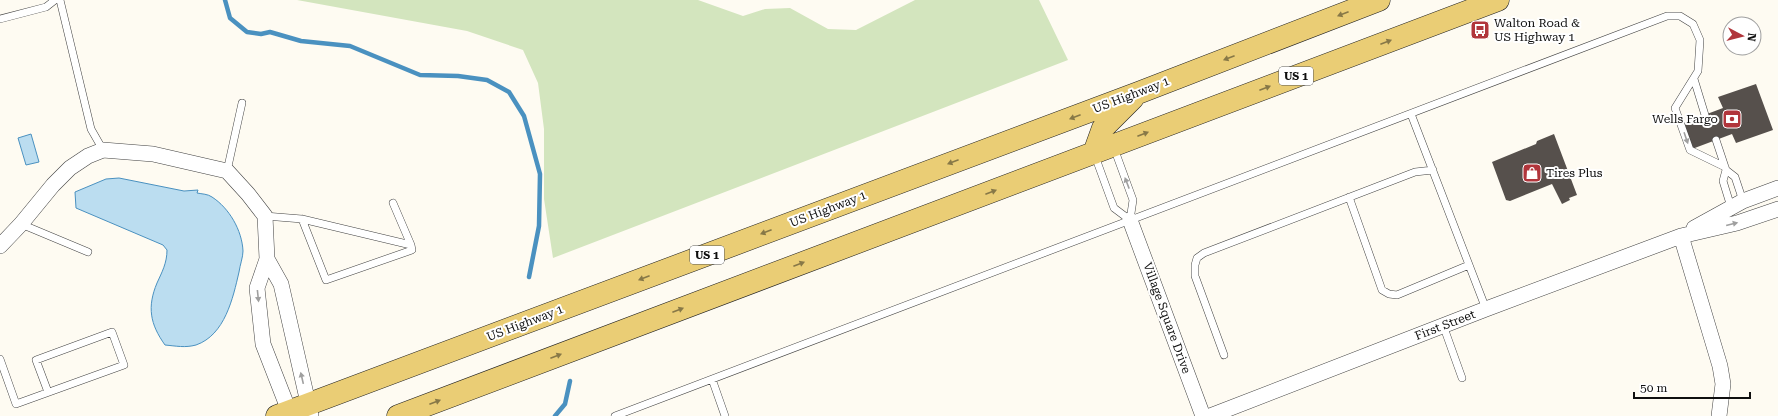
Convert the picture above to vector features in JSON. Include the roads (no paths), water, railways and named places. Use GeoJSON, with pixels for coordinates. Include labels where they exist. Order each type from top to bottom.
{"type":"FeatureCollection","features":[{"type":"Feature","properties":{"kind":"main road","name":"US Highway 1"},"geometry":{"type":"LineString","coordinates":[[295,413],[1379,0]]}},
{"type":"Feature","properties":{"kind":"main road","name":"US 1"},"geometry":{"type":"LineString","coordinates":[[398,416],[1498,0]]}},
{"type":"Feature","properties":{"kind":"main road"},"geometry":{"type":"LineString","coordinates":[[1103,149],[1103,128],[1138,93]]}},
{"type":"Feature","properties":{"kind":"street"},"geometry":{"type":"LineString","coordinates":[[0,246],[21,224],[53,185],[70,168],[88,156],[103,150],[153,154],[227,171],[248,194],[265,216],[267,259],[257,288],[263,344],[295,413]]}},
{"type":"Feature","properties":{"kind":"street","name":"First Street"},"geometry":{"type":"LineString","coordinates":[[1681,236],[1737,204],[1778,188]]}},
{"type":"Feature","properties":{"kind":"street","name":"First Street"},"geometry":{"type":"LineString","coordinates":[[1210,416],[1443,325],[1681,236],[1737,223],[1778,209]]}},
{"type":"Feature","properties":{"kind":"street","name":"Village Square Drive"},"geometry":{"type":"LineString","coordinates":[[1130,220],[1203,416]]}},
{"type":"Feature","properties":{"kind":"street"},"geometry":{"type":"LineString","coordinates":[[1681,236],[1720,366],[1723,384],[1719,416]]}},
{"type":"Feature","properties":{"kind":"street"},"geometry":{"type":"LineString","coordinates":[[267,259],[282,284],[295,413]]}},
{"type":"Feature","properties":{"kind":"lane"},"geometry":{"type":"LineString","coordinates":[[0,19],[46,7],[55,0]]}},
{"type":"Feature","properties":{"kind":"lane"},"geometry":{"type":"LineString","coordinates":[[60,0],[91,129],[103,150]]}},
{"type":"Feature","properties":{"kind":"lane"},"geometry":{"type":"LineString","coordinates":[[615,416],[1667,16],[1680,16],[1693,24],[1700,40],[1698,71],[1675,108],[1690,150],[1725,168],[1735,177],[1737,204]]}},
{"type":"Feature","properties":{"kind":"lane"},"geometry":{"type":"LineString","coordinates":[[1694,79],[1705,115]]}},
{"type":"Feature","properties":{"kind":"lane"},"geometry":{"type":"LineString","coordinates":[[227,171],[242,103]]}},
{"type":"Feature","properties":{"kind":"lane"},"geometry":{"type":"LineString","coordinates":[[1411,114],[1486,309]]}},
{"type":"Feature","properties":{"kind":"lane"},"geometry":{"type":"LineString","coordinates":[[1716,140],[1725,168],[1723,181],[1737,204]]}},
{"type":"Feature","properties":{"kind":"lane"},"geometry":{"type":"LineString","coordinates":[[1103,149],[1114,208],[1130,220]]}},
{"type":"Feature","properties":{"kind":"lane","name":"Village Square Drive"},"geometry":{"type":"LineString","coordinates":[[1103,149],[1133,200],[1130,220]]}},
{"type":"Feature","properties":{"kind":"lane"},"geometry":{"type":"LineString","coordinates":[[1224,355],[1196,276],[1195,265],[1197,258],[1204,253],[1415,172],[1433,170]]}},
{"type":"Feature","properties":{"kind":"lane"},"geometry":{"type":"LineString","coordinates":[[1349,197],[1382,290],[1389,294],[1397,295],[1469,265]]}},
{"type":"Feature","properties":{"kind":"lane"},"geometry":{"type":"LineString","coordinates":[[302,220],[326,280],[412,250],[394,204]]}},
{"type":"Feature","properties":{"kind":"lane"},"geometry":{"type":"LineString","coordinates":[[265,216],[302,220],[410,245]]}},
{"type":"Feature","properties":{"kind":"lane"},"geometry":{"type":"LineString","coordinates":[[21,224],[88,252]]}},
{"type":"Feature","properties":{"kind":"lane"},"geometry":{"type":"LineString","coordinates":[[1443,325],[1462,378]]}},
{"type":"Feature","properties":{"kind":"lane"},"geometry":{"type":"LineString","coordinates":[[0,359],[16,404],[124,364],[112,332],[36,360],[48,392]]}},
{"type":"Feature","properties":{"kind":"lane"},"geometry":{"type":"LineString","coordinates":[[712,379],[725,416]]}},
{"type":"Feature","properties":{"kind":"water"},"geometry":{"type":"Polygon","coordinates":[[[31,134],[39,162],[26,165],[18,138],[31,134]]]}},
{"type":"Feature","properties":{"kind":"water"},"geometry":{"type":"Polygon","coordinates":[[[119,178],[184,191],[198,190],[197,193],[209,195],[224,207],[234,220],[242,243],[243,256],[234,293],[221,324],[206,340],[196,345],[165,345],[153,322],[151,308],[152,300],[166,259],[167,250],[163,245],[76,208],[75,192],[106,179],[119,178]]]}},
{"type":"Feature","properties":{"kind":"waterway"},"geometry":{"type":"LineString","coordinates":[[225,0],[230,18],[247,32],[261,34],[270,32],[301,41],[350,46],[420,75],[458,76],[487,80],[509,92],[524,116],[540,174],[539,226],[529,277]]}},
{"type":"Feature","properties":{"kind":"waterway"},"geometry":{"type":"LineString","coordinates":[[555,416],[565,404],[570,381]]}},
{"type":"Feature","properties":{"kind":"place","name":"Walton Road & US Highway 1"},"geometry":{"type":"Point","coordinates":[1480,30]}},
{"type":"Feature","properties":{"kind":"place","name":"Wells Fargo"},"geometry":{"type":"Point","coordinates":[1732,119]}},
{"type":"Feature","properties":{"kind":"place","name":"Tires Plus"},"geometry":{"type":"Point","coordinates":[1532,173]}}]}
